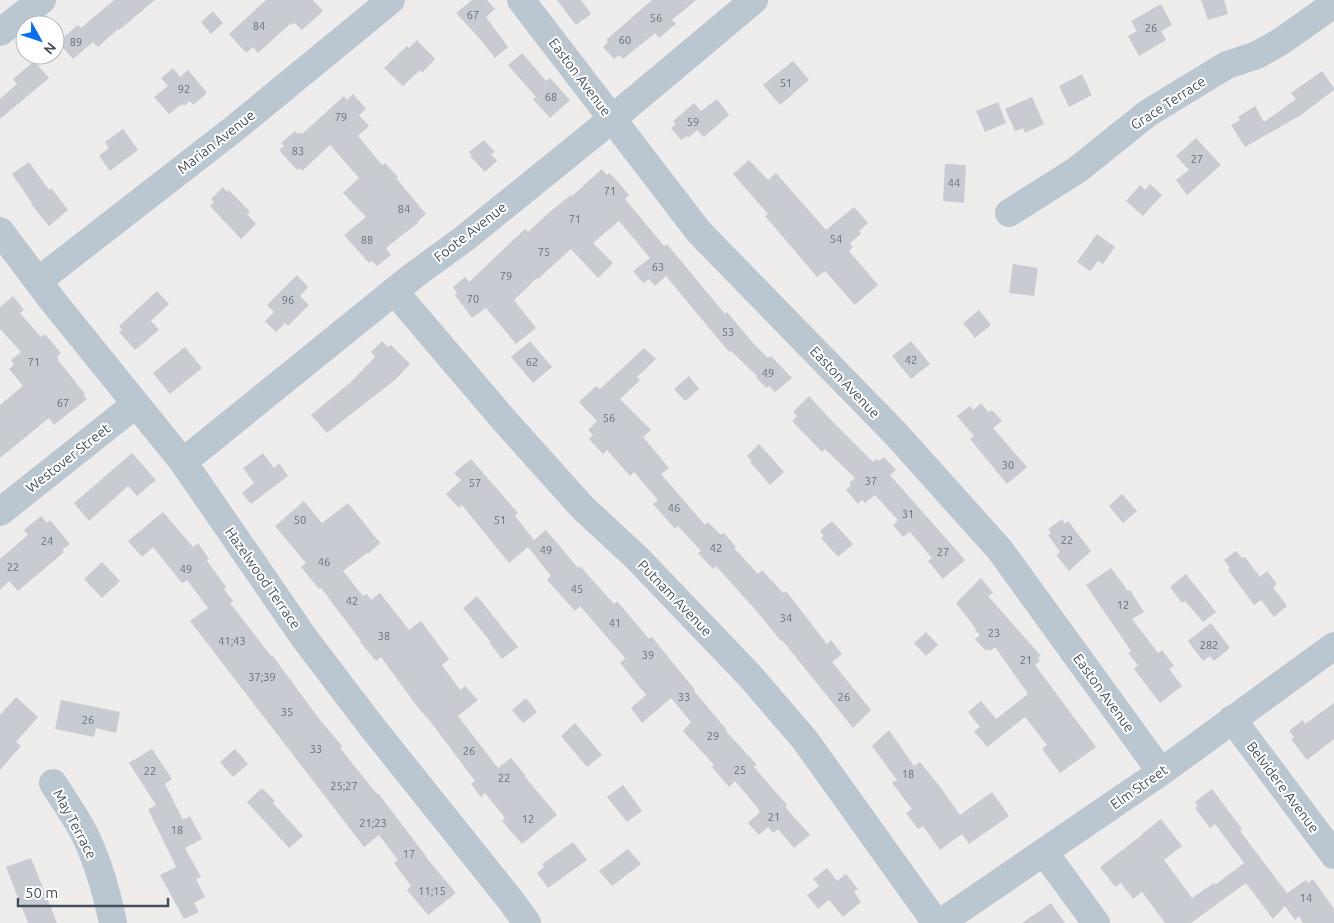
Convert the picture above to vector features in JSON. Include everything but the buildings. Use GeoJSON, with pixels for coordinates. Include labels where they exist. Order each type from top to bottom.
{"type":"FeatureCollection","features":[{"type":"Feature","properties":{"kind":"street"},"geometry":{"type":"LineString","coordinates":[[0,32],[42,0]]}},
{"type":"Feature","properties":{"kind":"street","name":"Marian Avenue"},"geometry":{"type":"LineString","coordinates":[[38,281],[227,134],[391,0]]}},
{"type":"Feature","properties":{"kind":"street","name":"Easton Avenue"},"geometry":{"type":"LineString","coordinates":[[521,0],[699,232],[894,433],[1000,550],[1161,772]]}},
{"type":"Feature","properties":{"kind":"street","name":"Foote Avenue"},"geometry":{"type":"LineString","coordinates":[[183,462],[394,291],[465,238],[754,0]]}},
{"type":"Feature","properties":{"kind":"street","name":"Grace Terrace"},"geometry":{"type":"LineString","coordinates":[[1009,213],[1077,170],[1148,113],[1226,65],[1257,55],[1280,42],[1334,4]]}},
{"type":"Feature","properties":{"kind":"street","name":"Hazelwood Terrace"},"geometry":{"type":"LineString","coordinates":[[0,231],[183,462],[311,646],[372,727],[527,923]]}},
{"type":"Feature","properties":{"kind":"street","name":"Putnam Avenue"},"geometry":{"type":"LineString","coordinates":[[394,291],[504,420],[583,508],[636,557],[743,669],[768,698],[804,740],[936,923]]}},
{"type":"Feature","properties":{"kind":"street","name":"Westover Street"},"geometry":{"type":"LineString","coordinates":[[0,512],[136,404]]}},
{"type":"Feature","properties":{"kind":"street","name":"Elm Street"},"geometry":{"type":"LineString","coordinates":[[940,923],[1161,772],[1334,646]]}},
{"type":"Feature","properties":{"kind":"street","name":"Belvidere Avenue"},"geometry":{"type":"LineString","coordinates":[[1232,719],[1334,855]]}},
{"type":"Feature","properties":{"kind":"street","name":"May Terrace"},"geometry":{"type":"LineString","coordinates":[[53,783],[92,850],[104,883],[113,923]]}},
{"type":"Feature","properties":{"kind":"street"},"geometry":{"type":"LineString","coordinates":[[1044,852],[1096,923]]}}]}
